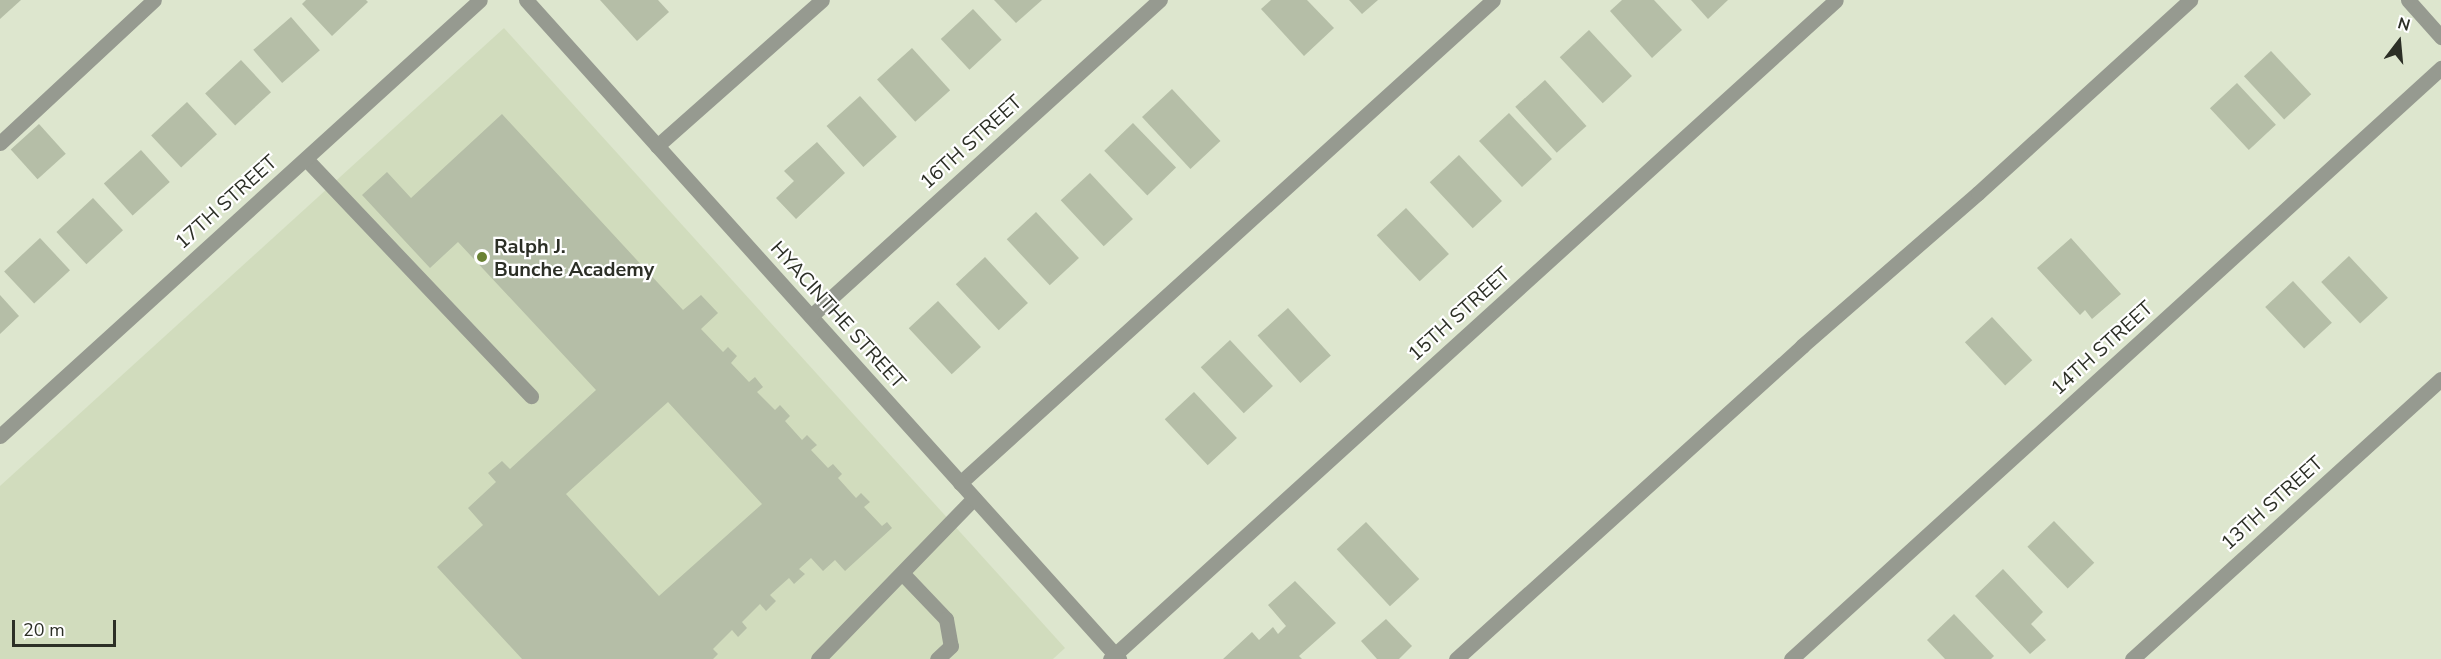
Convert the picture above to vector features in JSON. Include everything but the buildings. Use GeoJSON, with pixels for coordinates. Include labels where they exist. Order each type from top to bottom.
{"type":"FeatureCollection","features":[{"type":"Feature","properties":{"kind":"street"},"geometry":{"type":"LineString","coordinates":[[0,143],[154,0]]}},
{"type":"Feature","properties":{"kind":"street","name":"17TH STREET"},"geometry":{"type":"LineString","coordinates":[[0,436],[480,0]]}},
{"type":"Feature","properties":{"kind":"street","name":"HYACINTHE STREET"},"geometry":{"type":"LineString","coordinates":[[526,0],[974,498],[1114,658]]}},
{"type":"Feature","properties":{"kind":"street"},"geometry":{"type":"LineString","coordinates":[[657,146],[822,0]]}},
{"type":"Feature","properties":{"kind":"street","name":"16TH STREET"},"geometry":{"type":"LineString","coordinates":[[811,316],[1160,0]]}},
{"type":"Feature","properties":{"kind":"street"},"geometry":{"type":"LineString","coordinates":[[960,483],[1493,0]]}},
{"type":"Feature","properties":{"kind":"street","name":"15TH STREET"},"geometry":{"type":"LineString","coordinates":[[1114,658],[1836,0]]}},
{"type":"Feature","properties":{"kind":"street"},"geometry":{"type":"LineString","coordinates":[[1456,659],[1802,346],[1978,193],[2190,0]]}},
{"type":"Feature","properties":{"kind":"street"},"geometry":{"type":"LineString","coordinates":[[2408,0],[2441,37]]}},
{"type":"Feature","properties":{"kind":"street","name":"14TH STREET"},"geometry":{"type":"LineString","coordinates":[[1791,659],[2441,68]]}},
{"type":"Feature","properties":{"kind":"street"},"geometry":{"type":"LineString","coordinates":[[306,159],[531,396]]}},
{"type":"Feature","properties":{"kind":"street","name":"13TH STREET"},"geometry":{"type":"LineString","coordinates":[[2132,659],[2441,379]]}},
{"type":"Feature","properties":{"kind":"street"},"geometry":{"type":"LineString","coordinates":[[818,659],[926,551],[974,498]]}},
{"type":"Feature","properties":{"kind":"street"},"geometry":{"type":"LineString","coordinates":[[903,574],[946,619],[951,645],[937,659]]}},
{"type":"Feature","properties":{"kind":"shaded area","name":"Ralph J. Bunche Academy"},"geometry":{"type":"Polygon","coordinates":[[[504,28],[1065,648],[1053,659],[0,659],[0,486],[504,28]]]}},
{"type":"Feature","properties":{"kind":"place","name":"Ralph J. Bunche Academy"},"geometry":{"type":"Point","coordinates":[482,257]}}]}
